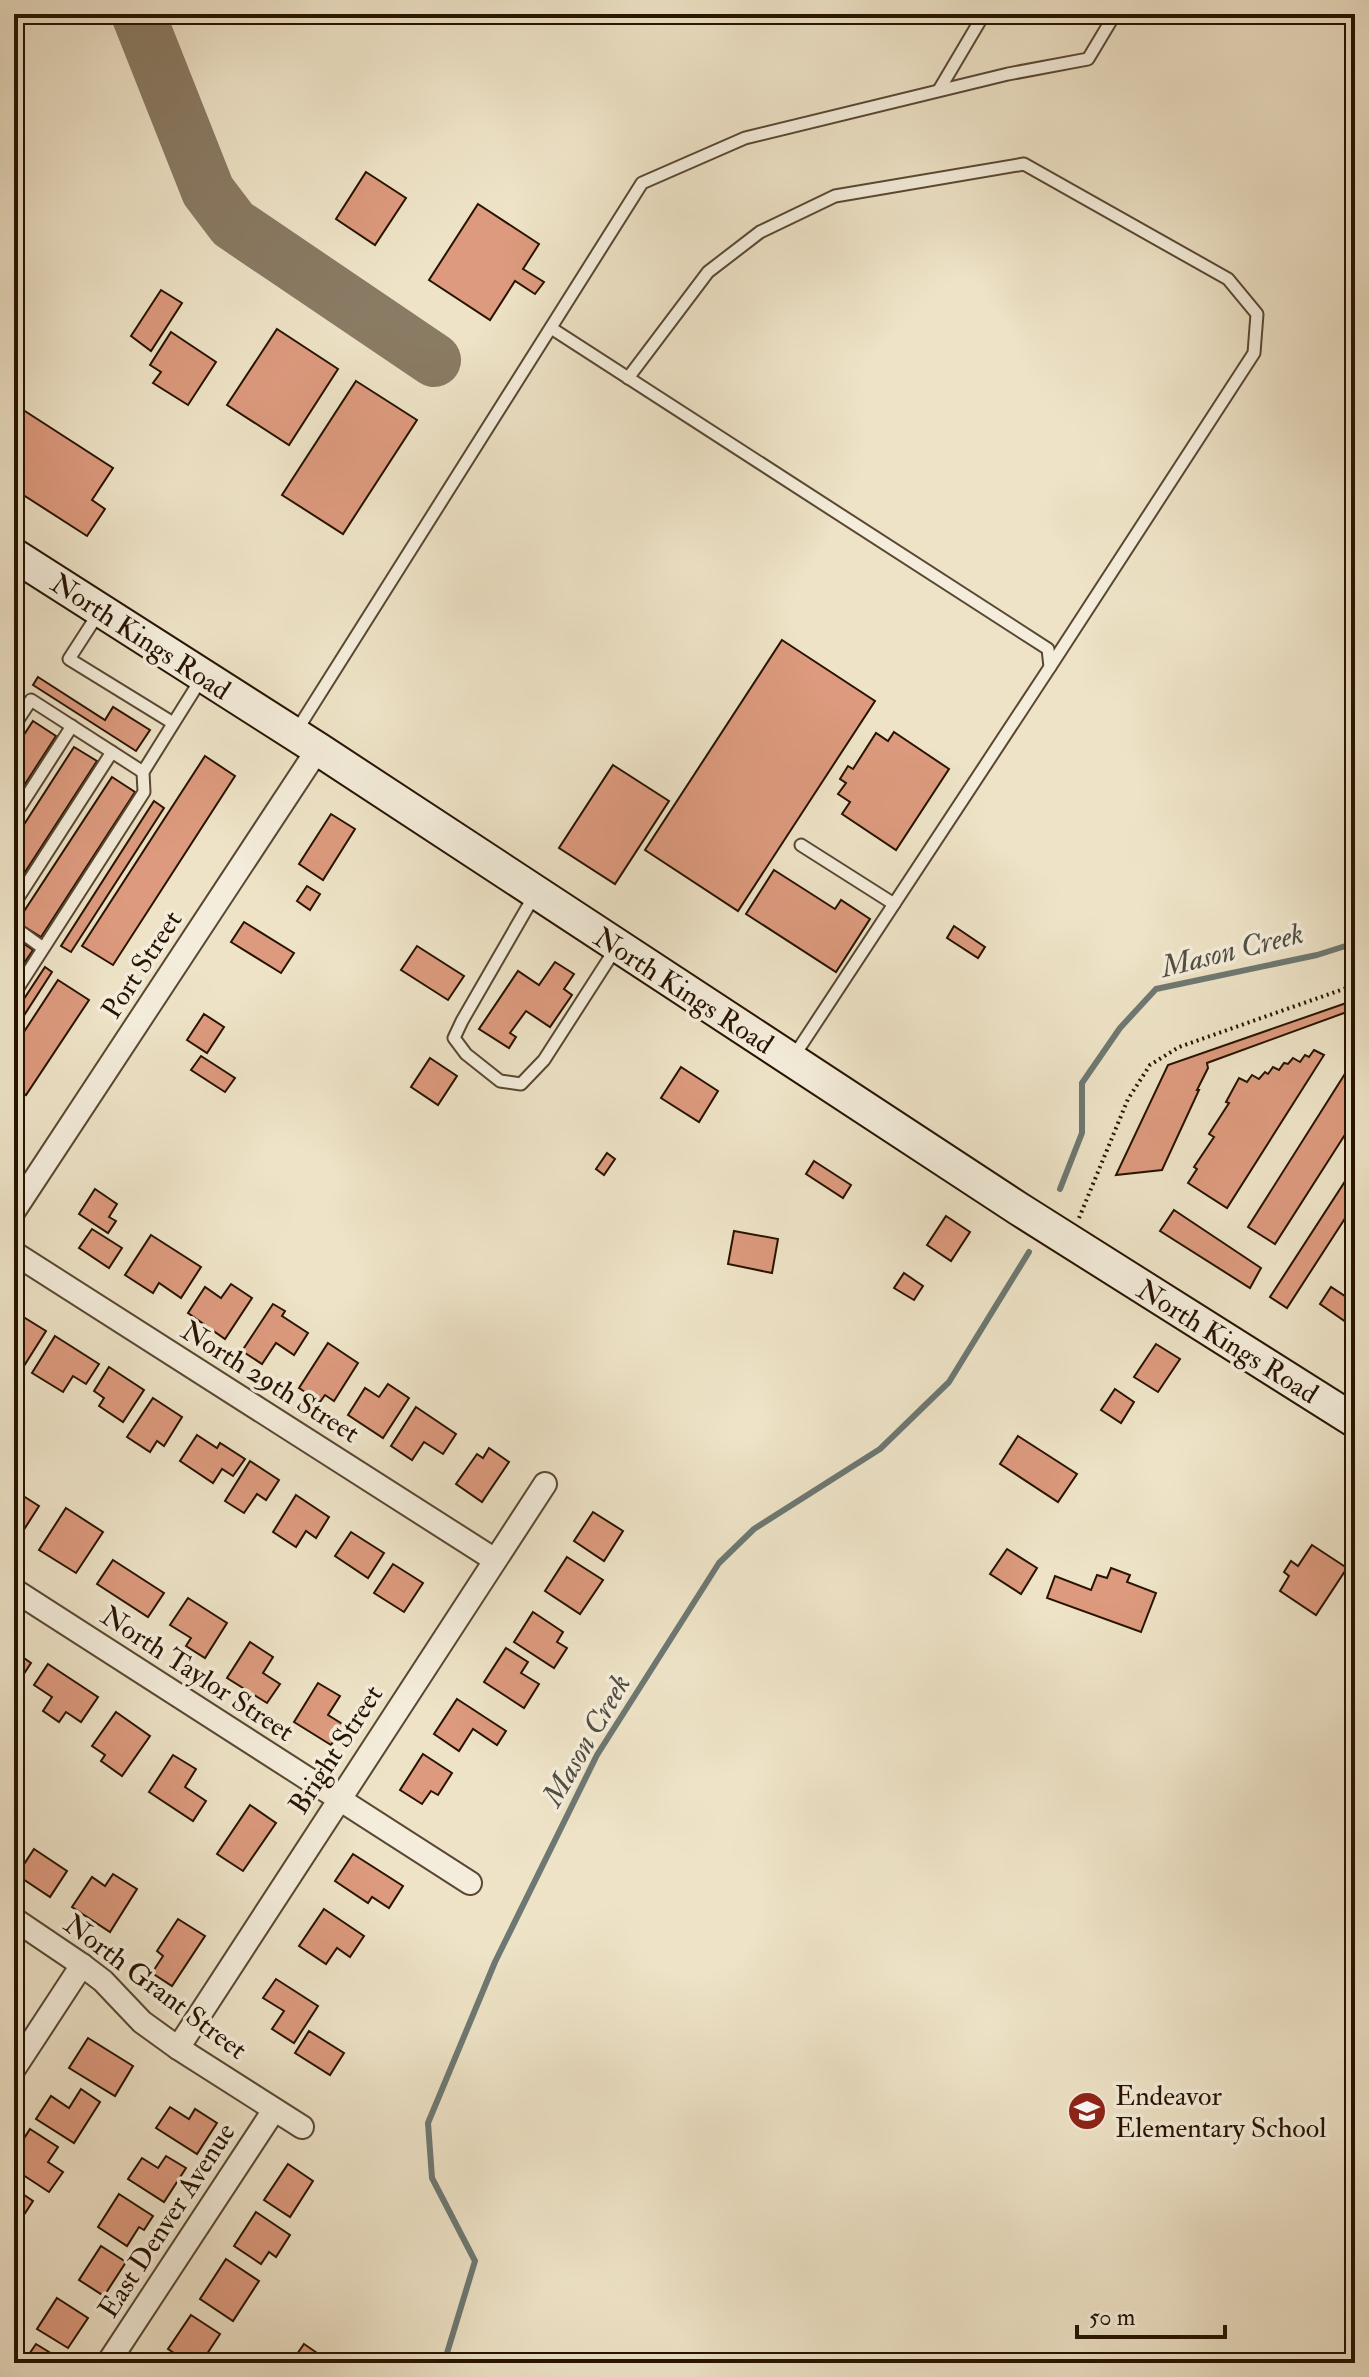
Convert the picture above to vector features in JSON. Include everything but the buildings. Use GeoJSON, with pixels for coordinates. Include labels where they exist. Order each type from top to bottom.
{"type":"FeatureCollection","features":[{"type":"Feature","properties":{"kind":"main road","name":"North Kings Road"},"geometry":{"type":"LineString","coordinates":[[14,555],[1071,1241],[1355,1421]]}},
{"type":"Feature","properties":{"kind":"street","name":"Port Street"},"geometry":{"type":"LineString","coordinates":[[14,1211],[306,742]]}},
{"type":"Feature","properties":{"kind":"street","name":"North 29th Street"},"geometry":{"type":"LineString","coordinates":[[14,1253],[495,1560]]}},
{"type":"Feature","properties":{"kind":"street","name":"Bright Street"},"geometry":{"type":"LineString","coordinates":[[178,2048],[545,1484]]}},
{"type":"Feature","properties":{"kind":"street","name":"North Taylor Street"},"geometry":{"type":"LineString","coordinates":[[14,1590],[470,1883]]}},
{"type":"Feature","properties":{"kind":"street","name":"North Grant Street"},"geometry":{"type":"LineString","coordinates":[[14,1919],[103,1981],[142,2022],[302,2127]]}},
{"type":"Feature","properties":{"kind":"street"},"geometry":{"type":"LineString","coordinates":[[14,2069],[82,1965]]}},
{"type":"Feature","properties":{"kind":"street","name":"East Denver Avenue"},"geometry":{"type":"LineString","coordinates":[[108,2363],[274,2110]]}},
{"type":"Feature","properties":{"kind":"lane"},"geometry":{"type":"LineString","coordinates":[[939,90],[984,14]]}},
{"type":"Feature","properties":{"kind":"lane"},"geometry":{"type":"LineString","coordinates":[[306,742],[551,328],[642,183],[745,138],[1008,74],[1088,59],[1115,14]]}},
{"type":"Feature","properties":{"kind":"lane"},"geometry":{"type":"LineString","coordinates":[[628,378],[708,272],[760,232],[835,196],[1024,164],[1228,279],[1257,314],[1254,353],[792,1060]]}},
{"type":"Feature","properties":{"kind":"lane"},"geometry":{"type":"LineString","coordinates":[[551,328],[1048,649],[1050,667]]}},
{"type":"Feature","properties":{"kind":"lane"},"geometry":{"type":"LineString","coordinates":[[101,610],[69,659],[173,723]]}},
{"type":"Feature","properties":{"kind":"lane"},"geometry":{"type":"LineString","coordinates":[[14,994],[144,792],[143,772],[203,676]]}},
{"type":"Feature","properties":{"kind":"lane"},"geometry":{"type":"LineString","coordinates":[[14,726],[31,700],[143,772]]}},
{"type":"Feature","properties":{"kind":"lane"},"geometry":{"type":"LineString","coordinates":[[14,816],[72,726]]}},
{"type":"Feature","properties":{"kind":"lane"},"geometry":{"type":"LineString","coordinates":[[14,904],[112,752]]}},
{"type":"Feature","properties":{"kind":"lane"},"geometry":{"type":"LineString","coordinates":[[801,845],[894,904]]}},
{"type":"Feature","properties":{"kind":"lane"},"geometry":{"type":"LineString","coordinates":[[538,893],[454,1038],[466,1054],[500,1081],[521,1084],[544,1060],[615,948],[618,948]]}},
{"type":"Feature","properties":{"kind":"lane"},"geometry":{"type":"LineString","coordinates":[[14,927],[43,948]]}},
{"type":"Feature","properties":{"kind":"path"},"geometry":{"type":"LineString","coordinates":[[1071,1241],[1085,1199],[1128,1099],[1150,1065],[1179,1047],[1355,985]]}},
{"type":"Feature","properties":{"kind":"waterway","name":"Mason Creek"},"geometry":{"type":"LineString","coordinates":[[1060,1189],[1082,1133],[1082,1083],[1120,1028],[1156,989],[1317,955],[1355,943]]}},
{"type":"Feature","properties":{"kind":"waterway","name":"Mason Creek"},"geometry":{"type":"LineString","coordinates":[[444,2363],[475,2261],[432,2178],[428,2123],[495,1962],[597,1755],[719,1563],[754,1529],[880,1449],[949,1382],[1029,1252]]}},
{"type":"Feature","properties":{"kind":"taxiway"},"geometry":{"type":"LineString","coordinates":[[138,14],[208,191],[233,224],[434,360]]}},
{"type":"Feature","properties":{"kind":"place","name":"Endeavor Elementary School"},"geometry":{"type":"Point","coordinates":[1087,2111]}}]}
